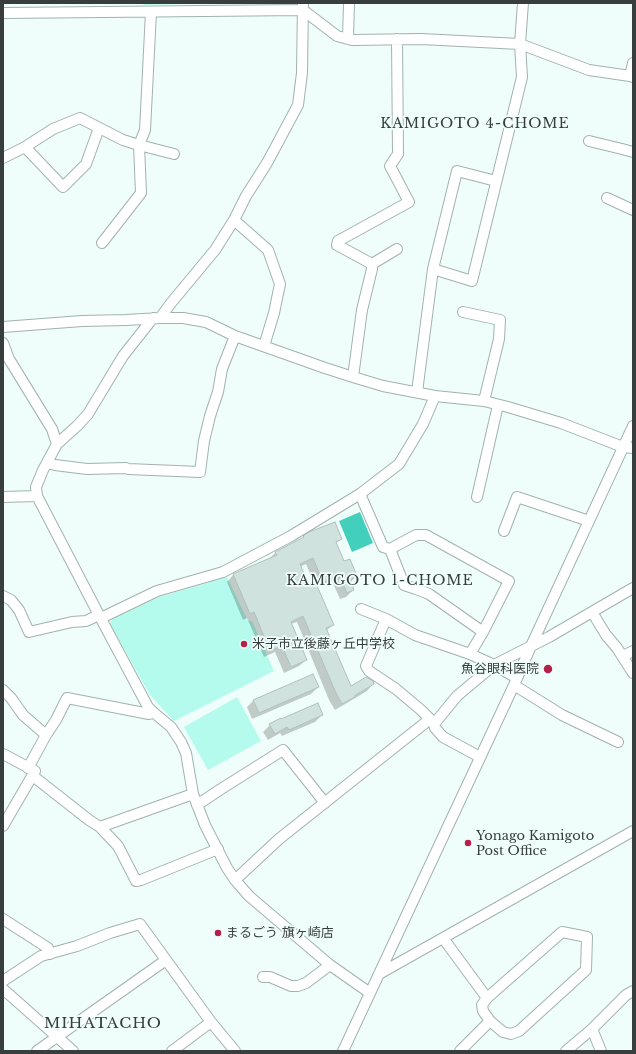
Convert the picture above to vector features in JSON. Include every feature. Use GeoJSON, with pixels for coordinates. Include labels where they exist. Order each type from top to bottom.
{"type":"FeatureCollection","features":[{"type":"Feature","properties":{"kind":"street"},"geometry":{"type":"LineString","coordinates":[[348,39],[349,3]]}},
{"type":"Feature","properties":{"kind":"street"},"geometry":{"type":"LineString","coordinates":[[434,269],[472,281],[522,77],[520,44],[524,3]]}},
{"type":"Feature","properties":{"kind":"street"},"geometry":{"type":"LineString","coordinates":[[3,13],[115,8],[151,12],[241,7],[303,7],[336,36],[352,40],[421,39],[520,44],[589,70],[632,77],[633,63]]}},
{"type":"Feature","properties":{"kind":"street"},"geometry":{"type":"LineString","coordinates":[[303,7],[302,73],[298,105],[267,163],[215,250],[171,303],[123,356],[88,414],[77,426],[56,444],[36,487],[37,496],[148,707],[171,727],[181,742],[186,753],[193,794],[197,805],[205,825],[227,868],[249,896],[330,965],[370,993]]}},
{"type":"Feature","properties":{"kind":"street"},"geometry":{"type":"LineString","coordinates":[[102,243],[141,192],[139,145],[145,130],[151,12]]}},
{"type":"Feature","properties":{"kind":"street"},"geometry":{"type":"LineString","coordinates":[[372,264],[337,245],[338,241],[409,202],[390,166],[398,154],[397,39]]}},
{"type":"Feature","properties":{"kind":"street"},"geometry":{"type":"LineString","coordinates":[[3,158],[26,147],[53,129],[80,118],[123,140],[174,154]]}},
{"type":"Feature","properties":{"kind":"street"},"geometry":{"type":"LineString","coordinates":[[26,147],[63,187],[86,164],[99,128]]}},
{"type":"Feature","properties":{"kind":"street"},"geometry":{"type":"LineString","coordinates":[[589,141],[633,152]]}},
{"type":"Feature","properties":{"kind":"street"},"geometry":{"type":"LineString","coordinates":[[417,392],[434,269],[457,171],[496,181]]}},
{"type":"Feature","properties":{"kind":"street"},"geometry":{"type":"LineString","coordinates":[[607,198],[633,210]]}},
{"type":"Feature","properties":{"kind":"street"},"geometry":{"type":"LineString","coordinates":[[234,220],[268,250],[280,284],[274,314],[264,346]]}},
{"type":"Feature","properties":{"kind":"street"},"geometry":{"type":"LineString","coordinates":[[372,264],[397,249]]}},
{"type":"Feature","properties":{"kind":"street"},"geometry":{"type":"LineString","coordinates":[[353,377],[362,310],[372,264]]}},
{"type":"Feature","properties":{"kind":"street"},"geometry":{"type":"LineString","coordinates":[[463,312],[500,320],[499,339],[484,401]]}},
{"type":"Feature","properties":{"kind":"street"},"geometry":{"type":"LineString","coordinates":[[3,327],[82,321],[156,318],[183,318],[206,322],[236,336],[325,368],[383,386],[435,396],[484,401],[561,423],[628,447]]}},
{"type":"Feature","properties":{"kind":"street"},"geometry":{"type":"LineString","coordinates":[[47,463],[87,469],[126,468],[128,470],[200,472],[204,441],[218,392],[222,369],[236,336]]}},
{"type":"Feature","properties":{"kind":"street"},"geometry":{"type":"LineString","coordinates":[[3,343],[9,359],[52,429],[56,444]]}},
{"type":"Feature","properties":{"kind":"street"},"geometry":{"type":"LineString","coordinates":[[3,596],[11,600],[19,610],[29,632],[100,617],[157,590],[223,572],[290,536],[360,494],[399,464],[423,424],[435,396]]}},
{"type":"Feature","properties":{"kind":"street"},"geometry":{"type":"LineString","coordinates":[[477,497],[498,405]]}},
{"type":"Feature","properties":{"kind":"street"},"geometry":{"type":"LineString","coordinates":[[343,1051],[480,758],[588,521],[628,447],[633,426]]}},
{"type":"Feature","properties":{"kind":"street"},"geometry":{"type":"LineString","coordinates":[[360,494],[383,547],[390,549],[416,535],[426,534],[509,581],[470,654]]}},
{"type":"Feature","properties":{"kind":"street"},"geometry":{"type":"LineString","coordinates":[[3,497],[37,496]]}},
{"type":"Feature","properties":{"kind":"street"},"geometry":{"type":"LineString","coordinates":[[504,531],[517,497],[588,521]]}},
{"type":"Feature","properties":{"kind":"street"},"geometry":{"type":"LineString","coordinates":[[390,549],[404,585],[429,594],[483,632]]}},
{"type":"Feature","properties":{"kind":"street"},"geometry":{"type":"LineString","coordinates":[[235,880],[279,839],[432,721],[457,696],[494,665],[549,637],[633,588]]}},
{"type":"Feature","properties":{"kind":"street"},"geometry":{"type":"LineString","coordinates":[[361,609],[386,619],[415,635],[470,654],[494,665],[515,682],[562,715],[618,742]]}},
{"type":"Feature","properties":{"kind":"street"},"geometry":{"type":"LineString","coordinates":[[592,612],[606,635],[623,656],[633,673]]}},
{"type":"Feature","properties":{"kind":"street"},"geometry":{"type":"LineString","coordinates":[[386,619],[366,666],[369,671],[396,689],[421,710],[432,721],[435,728],[443,737],[480,758]]}},
{"type":"Feature","properties":{"kind":"street"},"geometry":{"type":"LineString","coordinates":[[623,656],[633,651]]}},
{"type":"Feature","properties":{"kind":"street"},"geometry":{"type":"LineString","coordinates":[[3,690],[11,698],[23,715],[46,735]]}},
{"type":"Feature","properties":{"kind":"street"},"geometry":{"type":"LineString","coordinates":[[3,826],[31,772],[46,735],[56,720],[67,698],[149,714],[153,712]]}},
{"type":"Feature","properties":{"kind":"street"},"geometry":{"type":"LineString","coordinates":[[197,805],[283,750],[325,803]]}},
{"type":"Feature","properties":{"kind":"street"},"geometry":{"type":"LineString","coordinates":[[3,754],[31,772],[89,820],[100,827],[118,846],[136,881],[218,849]]}},
{"type":"Feature","properties":{"kind":"street"},"geometry":{"type":"LineString","coordinates":[[100,827],[193,794]]}},
{"type":"Feature","properties":{"kind":"street"},"geometry":{"type":"LineString","coordinates":[[379,974],[633,831]]}},
{"type":"Feature","properties":{"kind":"street"},"geometry":{"type":"LineString","coordinates":[[3,919],[48,948],[50,954]]}},
{"type":"Feature","properties":{"kind":"street"},"geometry":{"type":"LineString","coordinates":[[3,981],[41,956],[77,946],[110,933],[140,924],[211,1022],[236,1051]]}},
{"type":"Feature","properties":{"kind":"street"},"geometry":{"type":"LineString","coordinates":[[562,932],[587,937],[586,970],[519,1031],[511,1034],[503,1032],[490,1021],[483,1011],[482,1005],[487,998],[562,932]]}},
{"type":"Feature","properties":{"kind":"street"},"geometry":{"type":"LineString","coordinates":[[443,938],[487,998]]}},
{"type":"Feature","properties":{"kind":"street"},"geometry":{"type":"LineString","coordinates":[[37,1051],[166,960]]}},
{"type":"Feature","properties":{"kind":"street"},"geometry":{"type":"LineString","coordinates":[[263,977],[270,977],[291,986],[298,986],[306,983],[330,965]]}},
{"type":"Feature","properties":{"kind":"street"},"geometry":{"type":"LineString","coordinates":[[3,989],[73,1051]]}},
{"type":"Feature","properties":{"kind":"street"},"geometry":{"type":"LineString","coordinates":[[566,1051],[592,1029],[626,995],[633,991]]}},
{"type":"Feature","properties":{"kind":"street"},"geometry":{"type":"LineString","coordinates":[[460,1051],[490,1021]]}},
{"type":"Feature","properties":{"kind":"street"},"geometry":{"type":"LineString","coordinates":[[172,1051],[211,1022]]}},
{"type":"Feature","properties":{"kind":"street"},"geometry":{"type":"LineString","coordinates":[[592,1029],[601,1051]]}},
{"type":"Feature","properties":{"kind":"shaded area"},"geometry":{"type":"Polygon","coordinates":[[[142,3],[231,3],[144,5],[142,3]]]}},
{"type":"Feature","properties":{"kind":"shaded area"},"geometry":{"type":"Polygon","coordinates":[[[360,512],[373,543],[352,552],[339,521],[360,512]]]}},
{"type":"Feature","properties":{"kind":"shaded area"},"geometry":{"type":"Polygon","coordinates":[[[227,577],[248,621],[252,621],[274,671],[174,721],[150,695],[110,624],[112,619],[159,597],[227,577]]]}},
{"type":"Feature","properties":{"kind":"shaded area"},"geometry":{"type":"Polygon","coordinates":[[[237,697],[261,741],[208,770],[184,727],[237,697]]]}},
{"type":"Feature","properties":{"kind":"building"},"geometry":{"type":"Polygon","coordinates":[[[335,522],[342,539],[336,542],[344,561],[350,559],[357,576],[350,580],[354,590],[347,593],[339,575],[323,582],[313,558],[300,564],[308,584],[315,581],[334,625],[326,628],[351,686],[366,677],[373,681],[374,684],[342,704],[303,616],[291,622],[307,660],[291,667],[282,646],[270,651],[254,612],[250,614],[233,574],[277,555],[275,552],[304,537],[303,536],[309,532],[335,522]]]}},
{"type":"Feature","properties":{"kind":"building"},"geometry":{"type":"Polygon","coordinates":[[[313,674],[319,687],[259,713],[253,700],[313,674]]]}},
{"type":"Feature","properties":{"kind":"building"},"geometry":{"type":"Polygon","coordinates":[[[318,703],[323,715],[289,730],[287,727],[275,734],[269,724],[281,718],[318,703]]]}},
{"type":"Feature","properties":{"kind":"place","name":"米子市立後藤ヶ丘中学校"},"geometry":{"type":"Point","coordinates":[244,644]}},
{"type":"Feature","properties":{"kind":"place","name":"魚谷眼科医院"},"geometry":{"type":"Point","coordinates":[548,669]}},
{"type":"Feature","properties":{"kind":"place","name":"Yonago Kamigoto Post Office"},"geometry":{"type":"Point","coordinates":[468,843]}},
{"type":"Feature","properties":{"kind":"place","name":"まるごう 旗ヶ崎店"},"geometry":{"type":"Point","coordinates":[218,933]}},
{"type":"Feature","properties":{"kind":"district","name":"KAMIGOTO 4-CHOME"},"geometry":{"type":"Point","coordinates":[475,124]}},
{"type":"Feature","properties":{"kind":"district","name":"KAMIGOTO 1-CHOME"},"geometry":{"type":"Point","coordinates":[380,581]}},
{"type":"Feature","properties":{"kind":"district","name":"MIHATACHO"},"geometry":{"type":"Point","coordinates":[103,1024]}}]}
